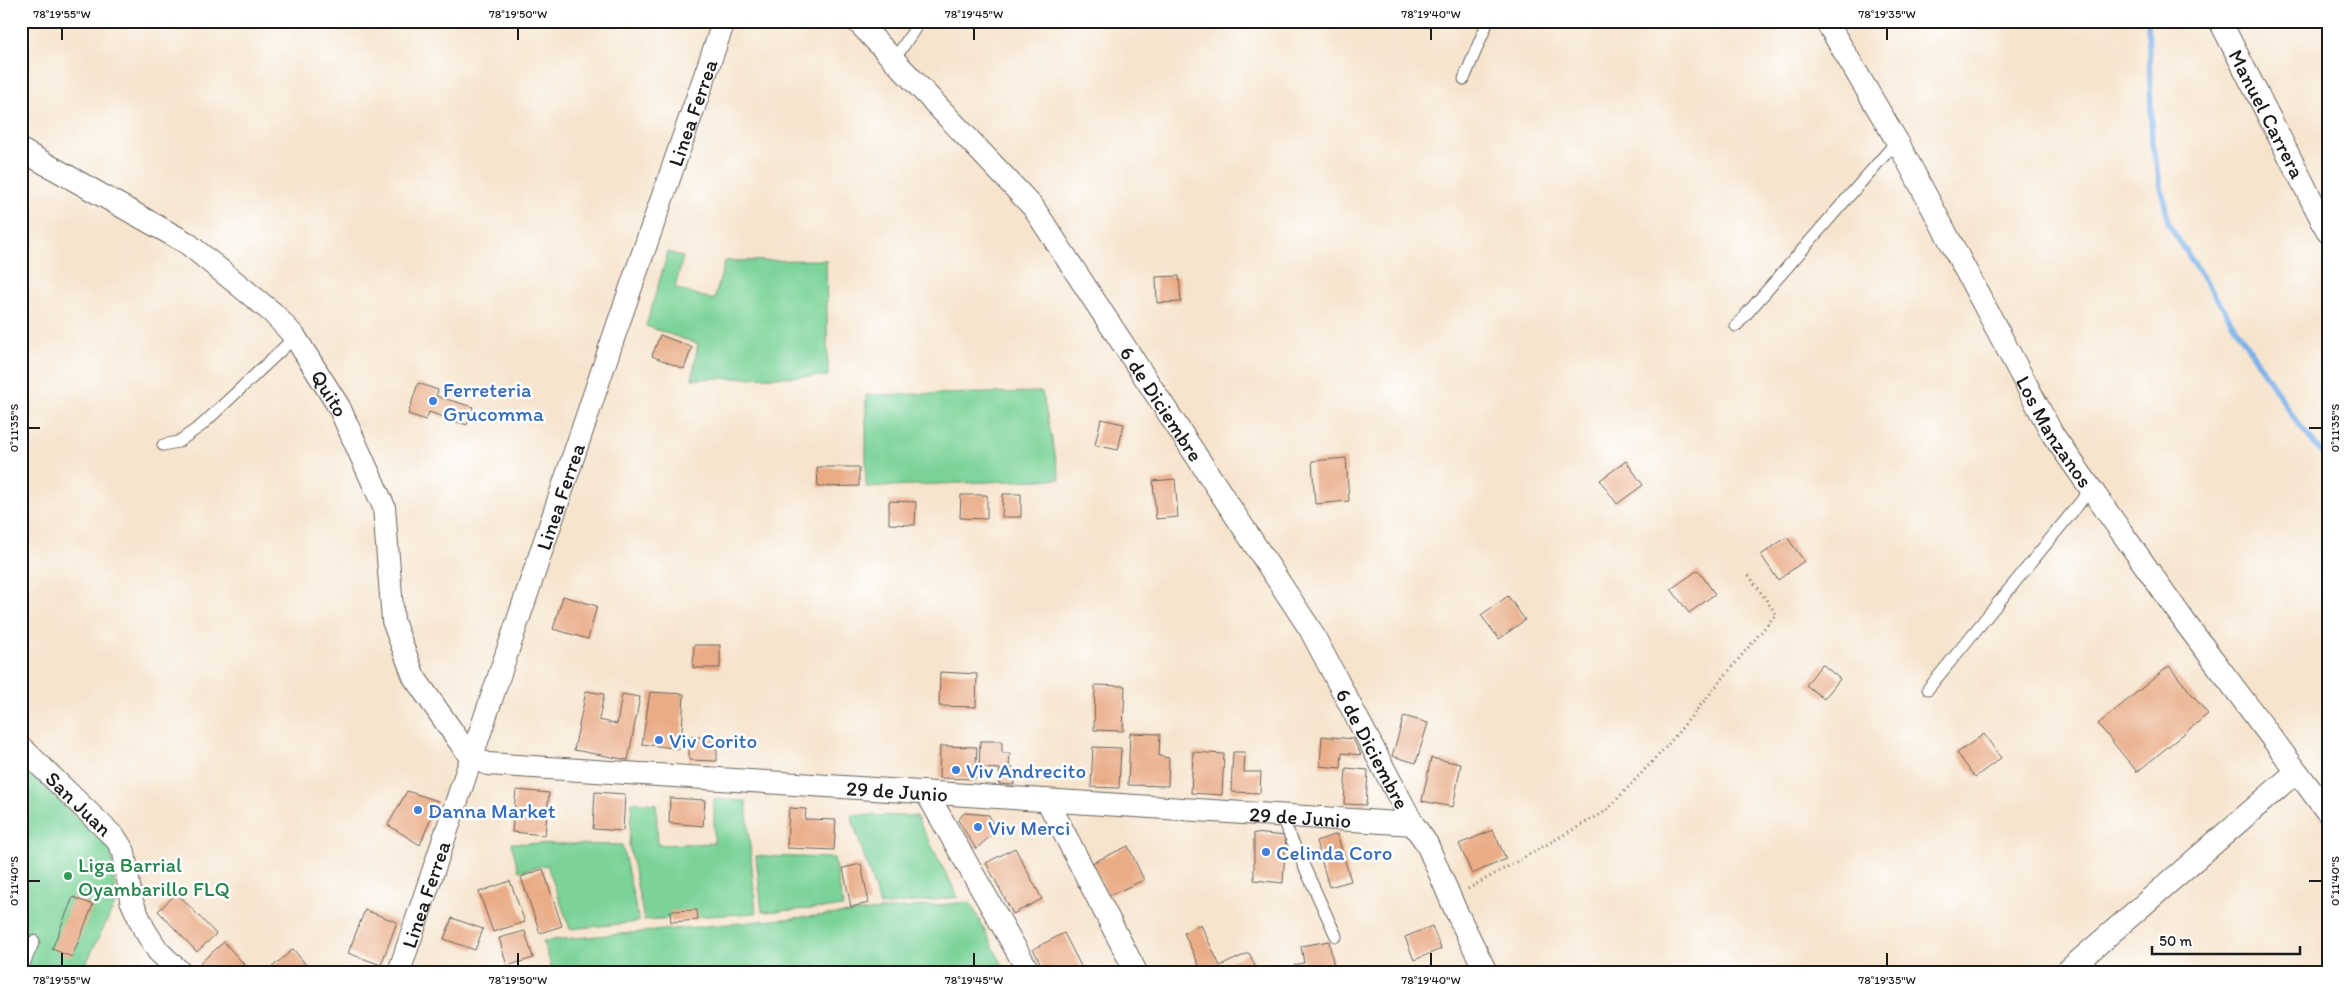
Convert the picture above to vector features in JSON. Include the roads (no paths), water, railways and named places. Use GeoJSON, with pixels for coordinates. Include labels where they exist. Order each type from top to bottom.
{"type":"FeatureCollection","features":[{"type":"Feature","properties":{"kind":"street","name":"Linea Ferrea"},"geometry":{"type":"LineString","coordinates":[[399,972],[724,21]]}},
{"type":"Feature","properties":{"kind":"street","name":"6 de Diciembre"},"geometry":{"type":"LineString","coordinates":[[857,21],[1033,207],[1310,629],[1414,824],[1427,844],[1450,898],[1486,972]]}},
{"type":"Feature","properties":{"kind":"street","name":"Los Manzanos"},"geometry":{"type":"LineString","coordinates":[[1826,21],[1897,141],[2053,435],[2187,625],[2328,813]]}},
{"type":"Feature","properties":{"kind":"street","name":"Manuel Carrera"},"geometry":{"type":"LineString","coordinates":[[2220,21],[2328,232]]}},
{"type":"Feature","properties":{"kind":"street","name":"Quito"},"geometry":{"type":"LineString","coordinates":[[21,150],[187,243],[272,313],[295,337],[339,407],[384,507],[394,621],[414,676],[471,758]]}},
{"type":"Feature","properties":{"kind":"street","name":"San Juan"},"geometry":{"type":"LineString","coordinates":[[21,747],[116,839],[124,852],[131,900],[144,929],[158,951],[180,972]]}},
{"type":"Feature","properties":{"kind":"street","name":"29 de Junio"},"geometry":{"type":"LineString","coordinates":[[471,758],[488,764],[1414,824]]}},
{"type":"Feature","properties":{"kind":"street"},"geometry":{"type":"LineString","coordinates":[[2069,971],[2296,772]]}},
{"type":"Feature","properties":{"kind":"street"},"geometry":{"type":"LineString","coordinates":[[926,792],[1029,972]]}},
{"type":"Feature","properties":{"kind":"street"},"geometry":{"type":"LineString","coordinates":[[1046,800],[1136,972]]}},
{"type":"Feature","properties":{"kind":"lane"},"geometry":{"type":"LineString","coordinates":[[894,60],[920,21]]}},
{"type":"Feature","properties":{"kind":"lane"},"geometry":{"type":"LineString","coordinates":[[1464,79],[1488,21]]}},
{"type":"Feature","properties":{"kind":"lane"},"geometry":{"type":"LineString","coordinates":[[1736,326],[1897,141]]}},
{"type":"Feature","properties":{"kind":"lane"},"geometry":{"type":"LineString","coordinates":[[163,445],[178,442],[202,425],[295,337]]}},
{"type":"Feature","properties":{"kind":"lane"},"geometry":{"type":"LineString","coordinates":[[1928,689],[2092,489]]}},
{"type":"Feature","properties":{"kind":"lane"},"geometry":{"type":"LineString","coordinates":[[1281,816],[1336,936]]}},
{"type":"Feature","properties":{"kind":"lane"},"geometry":{"type":"LineString","coordinates":[[21,970],[34,940]]}},
{"type":"Feature","properties":{"kind":"waterway"},"geometry":{"type":"LineString","coordinates":[[2148,21],[2152,144],[2169,225],[2296,421],[2328,460]]}},
{"type":"Feature","properties":{"kind":"place","name":"Ferreteria Grucomma"},"geometry":{"type":"Point","coordinates":[433,401]}},
{"type":"Feature","properties":{"kind":"place","name":"Viv Corito"},"geometry":{"type":"Point","coordinates":[659,740]}},
{"type":"Feature","properties":{"kind":"place","name":"Viv Andrecito"},"geometry":{"type":"Point","coordinates":[956,770]}},
{"type":"Feature","properties":{"kind":"place","name":"Danna Market"},"geometry":{"type":"Point","coordinates":[418,810]}},
{"type":"Feature","properties":{"kind":"place","name":"Viv Merci"},"geometry":{"type":"Point","coordinates":[978,827]}},
{"type":"Feature","properties":{"kind":"place","name":"Celinda Coro"},"geometry":{"type":"Point","coordinates":[1266,852]}},
{"type":"Feature","properties":{"kind":"place","name":"Liga Barrial Oyambarillo FLQ"},"geometry":{"type":"Point","coordinates":[68,876]}}]}
